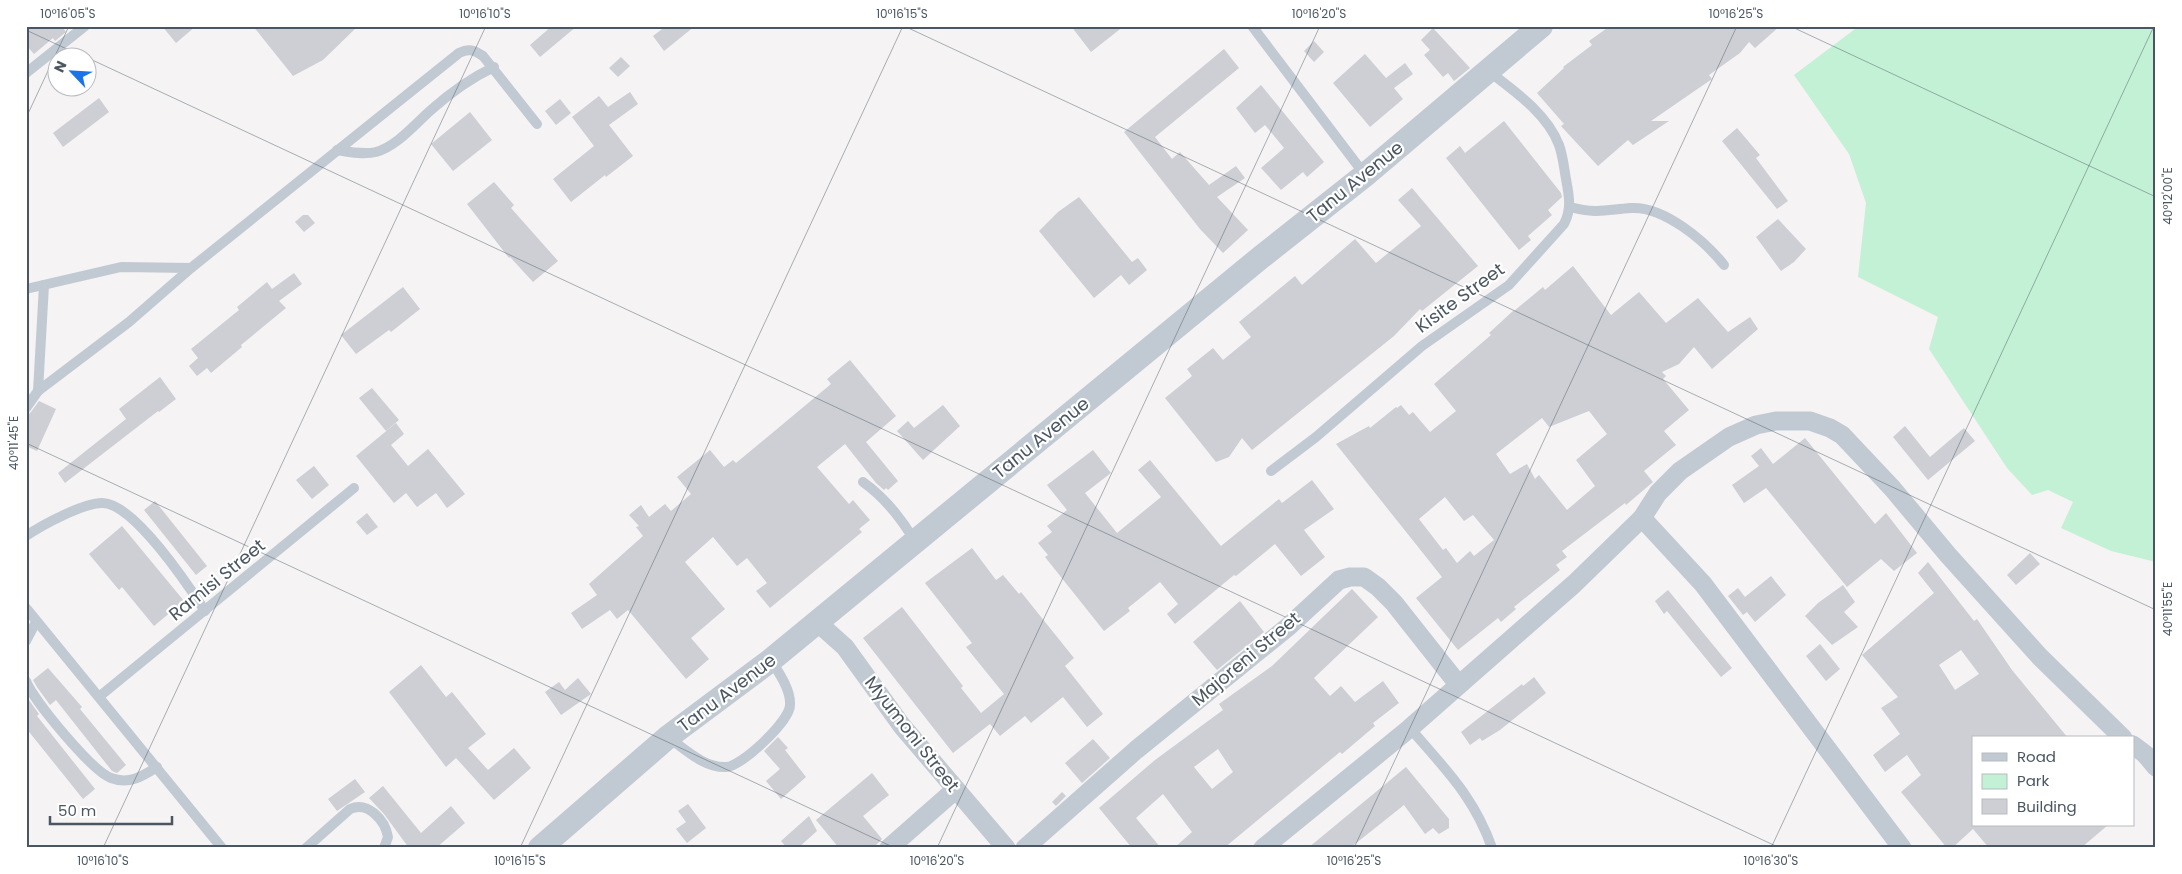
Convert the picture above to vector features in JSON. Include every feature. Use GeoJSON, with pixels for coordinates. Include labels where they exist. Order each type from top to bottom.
{"type":"FeatureCollection","features":[{"type":"Feature","properties":{"kind":"street","name":"Tanu Avenue"},"geometry":{"type":"LineString","coordinates":[[540,848],[668,737],[817,622],[914,540],[1260,258],[1365,175],[1541,26]]}},
{"type":"Feature","properties":{"kind":"street"},"geometry":{"type":"LineString","coordinates":[[1263,848],[1410,728],[1574,584],[1642,518],[1669,480],[1729,437],[1742,430],[1756,425],[1784,421],[1810,421],[1830,428],[1842,435],[1892,488],[1948,555],[2040,657],[2121,736]]}},
{"type":"Feature","properties":{"kind":"street"},"geometry":{"type":"LineString","coordinates":[[1642,518],[1703,584],[1902,848]]}},
{"type":"Feature","properties":{"kind":"street","name":"Majoreni Street"},"geometry":{"type":"LineString","coordinates":[[1025,848],[1136,750],[1276,636],[1339,580],[1344,578],[1364,577],[1382,590],[1458,684]]}},
{"type":"Feature","properties":{"kind":"street","name":"Myumoni Street"},"geometry":{"type":"LineString","coordinates":[[817,622],[845,648],[902,726],[1006,848]]}},
{"type":"Feature","properties":{"kind":"street"},"geometry":{"type":"LineString","coordinates":[[2134,746],[2145,754],[2156,767]]}},
{"type":"Feature","properties":{"kind":"street"},"geometry":{"type":"LineString","coordinates":[[889,848],[955,790]]}},
{"type":"Feature","properties":{"kind":"lane"},"geometry":{"type":"LineString","coordinates":[[26,73],[85,26]]}},
{"type":"Feature","properties":{"kind":"lane"},"geometry":{"type":"LineString","coordinates":[[1252,26],[1365,175]]}},
{"type":"Feature","properties":{"kind":"lane"},"geometry":{"type":"LineString","coordinates":[[26,408],[38,391],[129,322],[191,268],[459,53],[466,50],[475,50],[494,67],[536,124]]}},
{"type":"Feature","properties":{"kind":"lane"},"geometry":{"type":"LineString","coordinates":[[337,150],[372,153],[378,151],[402,136],[452,93],[476,76],[494,67]]}},
{"type":"Feature","properties":{"kind":"lane"},"geometry":{"type":"LineString","coordinates":[[1487,70],[1532,108],[1543,119],[1555,136],[1562,156],[1570,207],[1595,212],[1632,208],[1656,213],[1697,237],[1724,265]]}},
{"type":"Feature","properties":{"kind":"lane","name":"Kisite Street"},"geometry":{"type":"LineString","coordinates":[[1271,472],[1316,437],[1422,346],[1509,285],[1564,224],[1570,207]]}},
{"type":"Feature","properties":{"kind":"lane"},"geometry":{"type":"LineString","coordinates":[[26,289],[121,267],[191,268]]}},
{"type":"Feature","properties":{"kind":"lane"},"geometry":{"type":"LineString","coordinates":[[38,391],[44,285]]}},
{"type":"Feature","properties":{"kind":"lane"},"geometry":{"type":"LineString","coordinates":[[863,482],[882,497],[914,540]]}},
{"type":"Feature","properties":{"kind":"lane","name":"Ramisi Street"},"geometry":{"type":"LineString","coordinates":[[100,696],[354,488]]}},
{"type":"Feature","properties":{"kind":"lane"},"geometry":{"type":"LineString","coordinates":[[26,536],[51,521],[90,504],[111,504],[131,517],[148,534],[192,590],[204,610]]}},
{"type":"Feature","properties":{"kind":"lane"},"geometry":{"type":"LineString","coordinates":[[26,608],[100,696],[222,848]]}},
{"type":"Feature","properties":{"kind":"lane"},"geometry":{"type":"LineString","coordinates":[[26,641],[36,622]]}},
{"type":"Feature","properties":{"kind":"lane"},"geometry":{"type":"LineString","coordinates":[[668,737],[706,762],[726,768],[736,764],[780,726],[789,712],[789,695],[780,675],[770,660]]}},
{"type":"Feature","properties":{"kind":"lane"},"geometry":{"type":"LineString","coordinates":[[26,681],[38,702],[96,769],[110,778],[129,780],[138,778],[157,767]]}},
{"type":"Feature","properties":{"kind":"lane"},"geometry":{"type":"LineString","coordinates":[[1410,728],[1467,795],[1484,826],[1492,848]]}},
{"type":"Feature","properties":{"kind":"lane"},"geometry":{"type":"LineString","coordinates":[[306,848],[350,809],[359,806],[369,809],[382,822],[388,837],[384,848]]}},
{"type":"Feature","properties":{"kind":"green space"},"geometry":{"type":"Polygon","coordinates":[[[1859,26],[2156,26],[2156,562],[2111,551],[2061,528],[2073,502],[2048,490],[2032,495],[2007,468],[1929,349],[1938,317],[1858,277],[1866,203],[1849,154],[1794,75],[1859,26]]]}},
{"type":"Feature","properties":{"kind":"building"},"geometry":{"type":"Polygon","coordinates":[[[26,26],[67,26],[64,29],[66,32],[55,41],[53,38],[34,54],[26,45],[26,26]]]}},
{"type":"Feature","properties":{"kind":"building"},"geometry":{"type":"Polygon","coordinates":[[[162,26],[196,26],[176,43],[162,26]]]}},
{"type":"Feature","properties":{"kind":"building"},"geometry":{"type":"Polygon","coordinates":[[[253,26],[358,26],[323,60],[293,76],[253,26]]]}},
{"type":"Feature","properties":{"kind":"building"},"geometry":{"type":"Polygon","coordinates":[[[552,26],[577,26],[540,57],[530,45],[552,26]]]}},
{"type":"Feature","properties":{"kind":"building"},"geometry":{"type":"Polygon","coordinates":[[[666,26],[695,26],[664,51],[653,36],[666,26]]]}},
{"type":"Feature","properties":{"kind":"building"},"geometry":{"type":"Polygon","coordinates":[[[1071,26],[1124,26],[1091,52],[1071,26]]]}},
{"type":"Feature","properties":{"kind":"building"},"geometry":{"type":"Polygon","coordinates":[[[1610,26],[1780,26],[1755,48],[1749,42],[1740,53],[1709,75],[1712,79],[1651,121],[1669,121],[1633,145],[1628,140],[1598,166],[1561,126],[1564,124],[1537,93],[1563,67],[1592,45],[1589,41],[1610,26]]]}},
{"type":"Feature","properties":{"kind":"building"},"geometry":{"type":"Polygon","coordinates":[[[1433,28],[1470,68],[1454,81],[1448,73],[1443,77],[1424,55],[1430,50],[1421,40],[1433,28]]]}},
{"type":"Feature","properties":{"kind":"building"},"geometry":{"type":"Polygon","coordinates":[[[1314,41],[1324,52],[1314,62],[1304,51],[1314,41]]]}},
{"type":"Feature","properties":{"kind":"building"},"geometry":{"type":"Polygon","coordinates":[[[1224,49],[1239,68],[1155,137],[1172,159],[1180,152],[1209,185],[1236,166],[1245,178],[1217,197],[1248,230],[1223,253],[1200,229],[1124,132],[1224,49]]]}},
{"type":"Feature","properties":{"kind":"building"},"geometry":{"type":"Polygon","coordinates":[[[1365,54],[1386,78],[1405,63],[1413,74],[1394,88],[1403,99],[1370,127],[1333,83],[1365,54]]]}},
{"type":"Feature","properties":{"kind":"building"},"geometry":{"type":"Polygon","coordinates":[[[621,57],[630,66],[618,77],[609,68],[621,57]]]}},
{"type":"Feature","properties":{"kind":"building"},"geometry":{"type":"Polygon","coordinates":[[[1261,85],[1324,162],[1307,177],[1303,172],[1281,190],[1261,168],[1284,148],[1265,125],[1255,133],[1236,108],[1261,85]]]}},
{"type":"Feature","properties":{"kind":"building"},"geometry":{"type":"Polygon","coordinates":[[[630,92],[638,104],[609,125],[633,156],[571,202],[553,179],[594,146],[572,117],[599,96],[608,107],[630,92]]]}},
{"type":"Feature","properties":{"kind":"building"},"geometry":{"type":"Polygon","coordinates":[[[99,98],[109,112],[63,147],[53,133],[99,98]]]}},
{"type":"Feature","properties":{"kind":"building"},"geometry":{"type":"Polygon","coordinates":[[[560,99],[571,113],[556,125],[545,111],[560,99]]]}},
{"type":"Feature","properties":{"kind":"building"},"geometry":{"type":"Polygon","coordinates":[[[470,112],[492,140],[453,171],[431,144],[470,112]]]}},
{"type":"Feature","properties":{"kind":"building"},"geometry":{"type":"Polygon","coordinates":[[[1504,121],[1561,193],[1562,197],[1548,210],[1552,215],[1528,236],[1531,240],[1519,250],[1446,158],[1460,146],[1465,153],[1504,121]]]}},
{"type":"Feature","properties":{"kind":"building"},"geometry":{"type":"Polygon","coordinates":[[[1737,128],[1760,155],[1756,158],[1788,201],[1777,209],[1722,141],[1737,128]]]}},
{"type":"Feature","properties":{"kind":"building"},"geometry":{"type":"Polygon","coordinates":[[[494,182],[514,205],[511,208],[558,261],[533,282],[509,258],[467,204],[494,182]]]}},
{"type":"Feature","properties":{"kind":"building"},"geometry":{"type":"Polygon","coordinates":[[[1412,188],[1478,266],[1422,311],[1420,309],[1394,336],[1252,450],[1242,438],[1229,457],[1216,462],[1165,398],[1192,376],[1187,369],[1213,348],[1223,360],[1251,337],[1239,322],[1295,276],[1302,285],[1355,239],[1376,263],[1421,226],[1398,200],[1412,188]]]}},
{"type":"Feature","properties":{"kind":"building"},"geometry":{"type":"Polygon","coordinates":[[[1079,197],[1132,262],[1138,258],[1147,270],[1129,285],[1121,275],[1094,298],[1039,231],[1058,212],[1079,197]]]}},
{"type":"Feature","properties":{"kind":"building"},"geometry":{"type":"Polygon","coordinates":[[[303,215],[308,215],[315,223],[304,232],[295,222],[303,215]]]}},
{"type":"Feature","properties":{"kind":"building"},"geometry":{"type":"Polygon","coordinates":[[[1778,219],[1806,249],[1794,262],[1781,271],[1756,237],[1778,219]]]}},
{"type":"Feature","properties":{"kind":"building"},"geometry":{"type":"Polygon","coordinates":[[[1573,266],[1611,315],[1639,292],[1666,323],[1698,298],[1728,332],[1750,317],[1758,329],[1712,369],[1694,347],[1679,364],[1662,372],[1666,376],[1663,379],[1689,410],[1664,431],[1676,445],[1644,471],[1653,482],[1626,505],[1625,503],[1562,551],[1567,557],[1556,565],[1560,570],[1514,607],[1516,609],[1501,622],[1498,618],[1458,650],[1416,598],[1442,577],[1336,444],[1369,426],[1370,428],[1401,405],[1409,415],[1413,412],[1430,432],[1456,411],[1434,384],[1491,335],[1489,333],[1514,310],[1543,287],[1545,290],[1573,266]],[[1589,411],[1549,427],[1542,418],[1496,454],[1510,474],[1527,464],[1535,479],[1539,475],[1567,510],[1595,486],[1576,460],[1607,434],[1589,411]],[[1445,497],[1419,519],[1443,550],[1446,548],[1457,563],[1470,551],[1474,556],[1494,540],[1473,515],[1464,521],[1445,497]]]}},
{"type":"Feature","properties":{"kind":"building"},"geometry":{"type":"Polygon","coordinates":[[[294,273],[302,284],[279,301],[286,308],[241,345],[242,347],[211,373],[207,368],[197,376],[189,366],[198,358],[191,349],[239,310],[237,307],[267,282],[272,289],[294,273]]]}},
{"type":"Feature","properties":{"kind":"building"},"geometry":{"type":"Polygon","coordinates":[[[403,287],[420,309],[391,332],[389,330],[356,354],[341,335],[403,287]]]}},
{"type":"Feature","properties":{"kind":"building"},"geometry":{"type":"Polygon","coordinates":[[[850,360],[896,416],[866,442],[898,481],[888,490],[886,488],[884,490],[876,483],[845,444],[817,467],[849,504],[853,500],[870,520],[859,529],[862,532],[770,608],[756,591],[767,583],[747,558],[737,566],[713,537],[685,562],[725,609],[691,638],[709,659],[686,679],[628,610],[617,619],[610,610],[582,629],[571,613],[597,595],[589,584],[643,536],[636,527],[639,526],[629,515],[641,505],[649,517],[665,504],[671,511],[691,494],[677,477],[710,450],[724,467],[733,460],[736,463],[831,384],[827,379],[850,360]]]}},
{"type":"Feature","properties":{"kind":"building"},"geometry":{"type":"Polygon","coordinates":[[[160,377],[176,399],[65,483],[58,473],[126,419],[119,409],[160,377]]]}},
{"type":"Feature","properties":{"kind":"building"},"geometry":{"type":"Polygon","coordinates":[[[372,388],[399,420],[386,431],[359,398],[372,388]]]}},
{"type":"Feature","properties":{"kind":"building"},"geometry":{"type":"Polygon","coordinates":[[[39,401],[56,409],[37,451],[26,446],[26,416],[39,401]]]}},
{"type":"Feature","properties":{"kind":"building"},"geometry":{"type":"Polygon","coordinates":[[[943,405],[960,426],[923,460],[897,431],[908,421],[914,428],[943,405]]]}},
{"type":"Feature","properties":{"kind":"building"},"geometry":{"type":"Polygon","coordinates":[[[396,423],[404,434],[391,445],[408,466],[428,449],[465,494],[447,508],[436,493],[417,507],[406,493],[394,503],[356,456],[396,423]]]}},
{"type":"Feature","properties":{"kind":"building"},"geometry":{"type":"Polygon","coordinates":[[[1905,426],[1930,457],[1964,428],[1975,441],[1928,480],[1893,437],[1905,426]]]}},
{"type":"Feature","properties":{"kind":"building"},"geometry":{"type":"Polygon","coordinates":[[[1805,438],[1875,524],[1886,513],[1917,553],[1894,571],[1881,559],[1847,587],[1766,488],[1744,503],[1732,485],[1759,466],[1751,456],[1761,448],[1773,464],[1805,438]]]}},
{"type":"Feature","properties":{"kind":"building"},"geometry":{"type":"Polygon","coordinates":[[[1093,450],[1111,473],[1085,493],[1117,533],[1161,497],[1138,470],[1150,460],[1221,546],[1279,499],[1282,503],[1312,480],[1334,509],[1304,530],[1325,557],[1301,576],[1275,544],[1175,624],[1167,614],[1178,604],[1160,582],[1128,608],[1130,611],[1104,631],[1045,557],[1048,555],[1038,543],[1052,532],[1047,526],[1067,510],[1047,485],[1093,450]]]}},
{"type":"Feature","properties":{"kind":"building"},"geometry":{"type":"Polygon","coordinates":[[[314,466],[329,485],[312,499],[296,480],[314,466]]]}},
{"type":"Feature","properties":{"kind":"building"},"geometry":{"type":"Polygon","coordinates":[[[155,501],[207,566],[196,575],[144,510],[155,501]]]}},
{"type":"Feature","properties":{"kind":"building"},"geometry":{"type":"Polygon","coordinates":[[[367,513],[378,527],[367,535],[356,522],[367,513]]]}},
{"type":"Feature","properties":{"kind":"building"},"geometry":{"type":"Polygon","coordinates":[[[122,526],[184,601],[154,626],[122,587],[119,590],[89,554],[122,526]]]}},
{"type":"Feature","properties":{"kind":"building"},"geometry":{"type":"Polygon","coordinates":[[[972,548],[996,580],[1003,575],[1019,594],[1021,592],[1074,658],[1065,666],[1103,714],[1087,727],[1063,697],[1031,723],[1025,716],[1000,736],[990,724],[953,753],[863,638],[902,607],[963,686],[961,688],[981,713],[1004,694],[966,647],[972,643],[925,583],[972,548]]]}},
{"type":"Feature","properties":{"kind":"building"},"geometry":{"type":"Polygon","coordinates":[[[2030,553],[2040,564],[2016,585],[2007,575],[2030,553]]]}},
{"type":"Feature","properties":{"kind":"building"},"geometry":{"type":"Polygon","coordinates":[[[1928,562],[1974,621],[1977,619],[2012,670],[2066,736],[1972,736],[1972,826],[2107,826],[2081,848],[1989,848],[1973,829],[1952,848],[1947,848],[1901,792],[1921,775],[1907,755],[1885,772],[1873,755],[1900,734],[1881,708],[1898,697],[1862,655],[1934,593],[1918,573],[1928,562]],[[1961,650],[1939,665],[1955,690],[1979,674],[1961,650]]]}},
{"type":"Feature","properties":{"kind":"building"},"geometry":{"type":"Polygon","coordinates":[[[1771,576],[1786,595],[1755,622],[1747,612],[1743,615],[1728,596],[1738,588],[1745,597],[1771,576]]]}},
{"type":"Feature","properties":{"kind":"building"},"geometry":{"type":"Polygon","coordinates":[[[1843,585],[1855,602],[1844,612],[1858,627],[1832,645],[1805,616],[1818,603],[1843,585]]]}},
{"type":"Feature","properties":{"kind":"building"},"geometry":{"type":"Polygon","coordinates":[[[1352,589],[1378,617],[1314,678],[1330,696],[1341,686],[1355,702],[1383,681],[1399,703],[1373,723],[1375,726],[1342,754],[1340,752],[1224,848],[1174,848],[1192,832],[1163,794],[1136,818],[1161,848],[1132,848],[1099,808],[1155,760],[1223,710],[1219,704],[1272,666],[1352,589]],[[1218,749],[1194,767],[1212,789],[1233,772],[1218,749]]]}},
{"type":"Feature","properties":{"kind":"building"},"geometry":{"type":"Polygon","coordinates":[[[1668,590],[1732,668],[1721,677],[1667,611],[1664,614],[1655,601],[1668,590]]]}},
{"type":"Feature","properties":{"kind":"building"},"geometry":{"type":"Polygon","coordinates":[[[1240,601],[1264,632],[1217,670],[1193,642],[1240,601]]]}},
{"type":"Feature","properties":{"kind":"building"},"geometry":{"type":"Polygon","coordinates":[[[1820,644],[1840,669],[1826,681],[1806,656],[1820,644]]]}},
{"type":"Feature","properties":{"kind":"building"},"geometry":{"type":"Polygon","coordinates":[[[421,665],[446,697],[452,692],[486,734],[468,748],[488,770],[514,748],[531,768],[494,800],[456,758],[446,767],[389,692],[421,665]]]}},
{"type":"Feature","properties":{"kind":"building"},"geometry":{"type":"Polygon","coordinates":[[[48,668],[82,707],[80,709],[126,765],[117,773],[112,771],[56,700],[50,705],[37,687],[33,680],[48,668]]]}},
{"type":"Feature","properties":{"kind":"building"},"geometry":{"type":"Polygon","coordinates":[[[1534,677],[1546,693],[1500,730],[1482,741],[1480,738],[1470,745],[1461,732],[1522,684],[1523,686],[1534,677]]]}},
{"type":"Feature","properties":{"kind":"building"},"geometry":{"type":"Polygon","coordinates":[[[578,678],[591,694],[561,715],[545,692],[559,682],[565,690],[578,678]]]}},
{"type":"Feature","properties":{"kind":"building"},"geometry":{"type":"Polygon","coordinates":[[[26,696],[39,714],[37,716],[95,789],[83,799],[26,728],[26,696]]]}},
{"type":"Feature","properties":{"kind":"building"},"geometry":{"type":"Polygon","coordinates":[[[778,737],[788,748],[785,750],[806,777],[781,799],[766,781],[780,769],[764,751],[778,737]]]}},
{"type":"Feature","properties":{"kind":"building"},"geometry":{"type":"Polygon","coordinates":[[[1093,739],[1110,758],[1082,783],[1065,763],[1093,739]]]}},
{"type":"Feature","properties":{"kind":"building"},"geometry":{"type":"Polygon","coordinates":[[[1406,767],[1449,819],[1449,828],[1439,834],[1433,828],[1425,834],[1404,805],[1350,848],[1308,848],[1406,767]]]}},
{"type":"Feature","properties":{"kind":"building"},"geometry":{"type":"Polygon","coordinates":[[[872,773],[889,795],[863,816],[882,839],[873,848],[839,848],[816,820],[872,773]]]}},
{"type":"Feature","properties":{"kind":"building"},"geometry":{"type":"Polygon","coordinates":[[[355,779],[365,792],[337,811],[328,799],[355,779]]]}},
{"type":"Feature","properties":{"kind":"building"},"geometry":{"type":"Polygon","coordinates":[[[383,786],[421,833],[451,806],[465,823],[436,848],[409,848],[384,814],[369,798],[383,786]]]}},
{"type":"Feature","properties":{"kind":"building"},"geometry":{"type":"Polygon","coordinates":[[[1062,792],[1066,796],[1056,806],[1052,802],[1062,792]]]}},
{"type":"Feature","properties":{"kind":"building"},"geometry":{"type":"Polygon","coordinates":[[[688,804],[706,828],[687,843],[676,829],[686,822],[678,811],[688,804]]]}},
{"type":"Feature","properties":{"kind":"building"},"geometry":{"type":"Polygon","coordinates":[[[809,816],[817,831],[798,848],[787,848],[781,841],[809,816]]]}}]}
